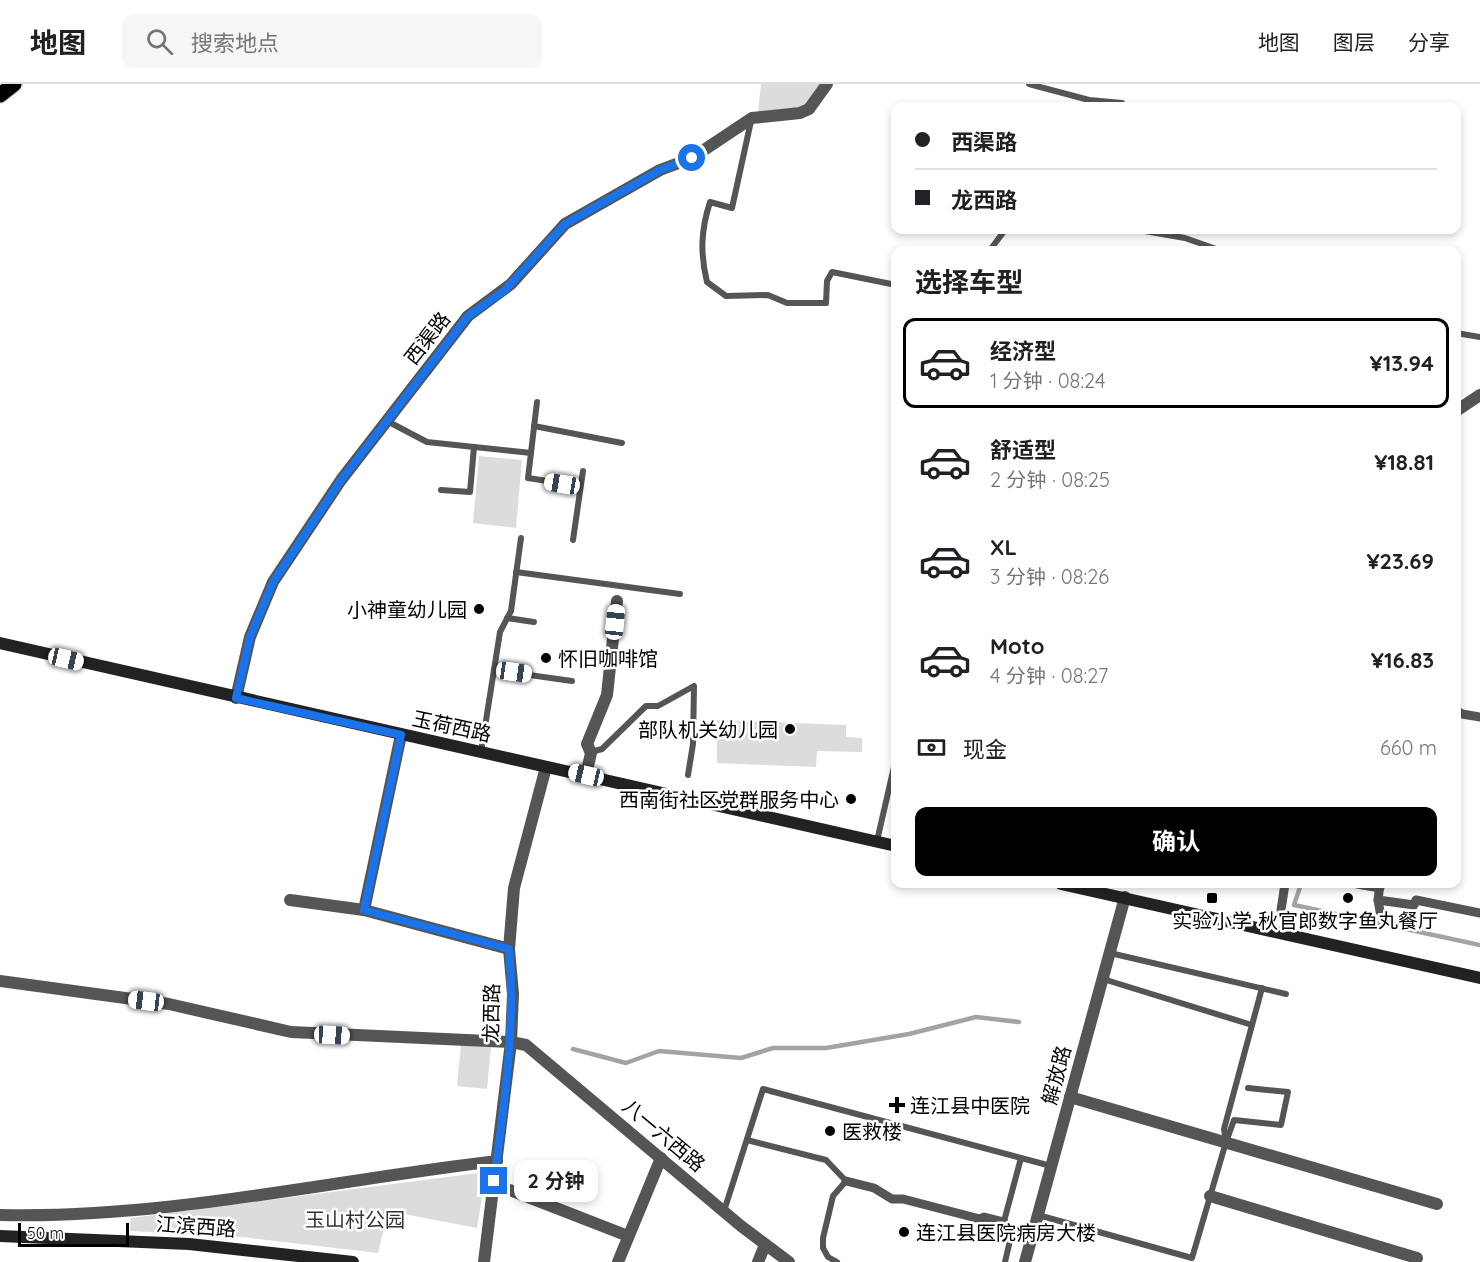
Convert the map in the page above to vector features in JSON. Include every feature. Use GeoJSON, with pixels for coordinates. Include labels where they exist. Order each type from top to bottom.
{"type":"FeatureCollection","features":[{"type":"Feature","properties":{"kind":"main road"},"geometry":{"type":"LineString","coordinates":[[0,95],[14,84]]}},
{"type":"Feature","properties":{"kind":"main road","name":"玉荷西路"},"geometry":{"type":"LineString","coordinates":[[0,644],[891,845]]}},
{"type":"Feature","properties":{"kind":"main road"},"geometry":{"type":"LineString","coordinates":[[1100,888],[1125,897],[1480,978]]}},
{"type":"Feature","properties":{"kind":"main road","name":"江滨西路"},"geometry":{"type":"LineString","coordinates":[[0,1236],[189,1244],[352,1262]]}},
{"type":"Feature","properties":{"kind":"street","name":"西渠路"},"geometry":{"type":"LineString","coordinates":[[236,698],[250,637],[273,582],[341,480],[468,316],[504,291],[565,224],[660,170],[692,158],[752,118],[800,113],[815,103],[827,84]]}},
{"type":"Feature","properties":{"kind":"street"},"geometry":{"type":"LineString","coordinates":[[1461,408],[1480,395]]}},
{"type":"Feature","properties":{"kind":"street"},"geometry":{"type":"LineString","coordinates":[[586,775],[591,753],[587,744],[607,695],[617,601]]}},
{"type":"Feature","properties":{"kind":"street"},"geometry":{"type":"LineString","coordinates":[[1461,713],[1480,717]]}},
{"type":"Feature","properties":{"kind":"street"},"geometry":{"type":"LineString","coordinates":[[364,910],[401,735]]}},
{"type":"Feature","properties":{"kind":"street","name":"龙西路"},"geometry":{"type":"LineString","coordinates":[[484,1262],[511,1042],[513,994],[509,949],[514,888],[546,766]]}},
{"type":"Feature","properties":{"kind":"street"},"geometry":{"type":"LineString","coordinates":[[1281,910],[1284,888]]}},
{"type":"Feature","properties":{"kind":"street"},"geometry":{"type":"LineString","coordinates":[[1380,888],[1378,900],[1382,917]]}},
{"type":"Feature","properties":{"kind":"street","name":"解放路"},"geometry":{"type":"LineString","coordinates":[[1025,1262],[1125,897]]}},
{"type":"Feature","properties":{"kind":"street"},"geometry":{"type":"LineString","coordinates":[[290,900],[364,910],[509,949]]}},
{"type":"Feature","properties":{"kind":"street"},"geometry":{"type":"LineString","coordinates":[[1378,900],[1414,905],[1416,900],[1480,913]]}},
{"type":"Feature","properties":{"kind":"street"},"geometry":{"type":"LineString","coordinates":[[0,981],[170,1004],[291,1032],[511,1042]]}},
{"type":"Feature","properties":{"kind":"street","name":"八一六西路"},"geometry":{"type":"LineString","coordinates":[[511,1042],[526,1045],[765,1245],[789,1262]]}},
{"type":"Feature","properties":{"kind":"street"},"geometry":{"type":"LineString","coordinates":[[1070,1097],[1437,1204]]}},
{"type":"Feature","properties":{"kind":"street"},"geometry":{"type":"LineString","coordinates":[[618,1262],[661,1158]]}},
{"type":"Feature","properties":{"kind":"street"},"geometry":{"type":"LineString","coordinates":[[0,1215],[60,1216],[129,1212],[497,1161]]}},
{"type":"Feature","properties":{"kind":"street"},"geometry":{"type":"LineString","coordinates":[[846,1181],[874,1188],[892,1199],[903,1199],[980,1219],[984,1217],[1003,1224]]}},
{"type":"Feature","properties":{"kind":"street"},"geometry":{"type":"LineString","coordinates":[[510,1190],[628,1236]]}},
{"type":"Feature","properties":{"kind":"street"},"geometry":{"type":"LineString","coordinates":[[1210,1196],[1417,1258]]}},
{"type":"Feature","properties":{"kind":"street"},"geometry":{"type":"LineString","coordinates":[[758,1262],[765,1245]]}},
{"type":"Feature","properties":{"kind":"lane"},"geometry":{"type":"LineString","coordinates":[[1029,84],[1086,102]]}},
{"type":"Feature","properties":{"kind":"lane"},"geometry":{"type":"LineString","coordinates":[[752,118],[732,208],[710,202],[702,226],[701,256],[707,282],[726,296],[768,295],[787,303],[826,303],[827,281],[832,272],[891,284]]}},
{"type":"Feature","properties":{"kind":"lane"},"geometry":{"type":"LineString","coordinates":[[1162,234],[1185,238],[1208,246]]}},
{"type":"Feature","properties":{"kind":"lane"},"geometry":{"type":"LineString","coordinates":[[1461,334],[1480,337]]}},
{"type":"Feature","properties":{"kind":"lane"},"geometry":{"type":"LineString","coordinates":[[537,402],[528,478],[580,486]]}},
{"type":"Feature","properties":{"kind":"lane"},"geometry":{"type":"LineString","coordinates":[[387,421],[427,442],[531,453]]}},
{"type":"Feature","properties":{"kind":"lane"},"geometry":{"type":"LineString","coordinates":[[534,426],[622,443]]}},
{"type":"Feature","properties":{"kind":"lane"},"geometry":{"type":"LineString","coordinates":[[441,490],[470,492],[474,447]]}},
{"type":"Feature","properties":{"kind":"lane"},"geometry":{"type":"LineString","coordinates":[[573,540],[583,471]]}},
{"type":"Feature","properties":{"kind":"lane"},"geometry":{"type":"LineString","coordinates":[[481,752],[500,632],[511,611],[521,538]]}},
{"type":"Feature","properties":{"kind":"lane"},"geometry":{"type":"LineString","coordinates":[[516,572],[680,594]]}},
{"type":"Feature","properties":{"kind":"lane"},"geometry":{"type":"LineString","coordinates":[[507,618],[534,622]]}},
{"type":"Feature","properties":{"kind":"lane"},"geometry":{"type":"LineString","coordinates":[[494,670],[572,681]]}},
{"type":"Feature","properties":{"kind":"lane"},"geometry":{"type":"LineString","coordinates":[[591,753],[602,748],[646,706],[658,706],[694,686],[693,744],[688,775]]}},
{"type":"Feature","properties":{"kind":"lane"},"geometry":{"type":"LineString","coordinates":[[876,842],[891,788]]}},
{"type":"Feature","properties":{"kind":"lane"},"geometry":{"type":"LineString","coordinates":[[1110,952],[1286,994]]}},
{"type":"Feature","properties":{"kind":"lane"},"geometry":{"type":"LineString","coordinates":[[1102,979],[1252,1025]]}},
{"type":"Feature","properties":{"kind":"lane"},"geometry":{"type":"LineString","coordinates":[[1226,1142],[1224,1129],[1262,988]]}},
{"type":"Feature","properties":{"kind":"lane"},"geometry":{"type":"LineString","coordinates":[[1038,1215],[1192,1258],[1234,1120],[1281,1125],[1288,1092],[1248,1088]]}},
{"type":"Feature","properties":{"kind":"lane"},"geometry":{"type":"LineString","coordinates":[[724,1211],[763,1089],[1051,1166]]}},
{"type":"Feature","properties":{"kind":"lane"},"geometry":{"type":"LineString","coordinates":[[747,1140],[825,1160],[846,1181],[833,1196],[823,1238],[823,1248],[828,1257],[837,1262]]}},
{"type":"Feature","properties":{"kind":"lane"},"geometry":{"type":"LineString","coordinates":[[1005,1262],[1012,1232],[1003,1224],[1021,1158]]}},
{"type":"Feature","properties":{"kind":"green space"},"geometry":{"type":"Polygon","coordinates":[[[761,84],[820,84],[806,107],[758,112],[761,84]]]}},
{"type":"Feature","properties":{"kind":"green space"},"geometry":{"type":"Polygon","coordinates":[[[479,456],[522,460],[516,528],[473,523],[479,456]]]}},
{"type":"Feature","properties":{"kind":"green space"},"geometry":{"type":"Polygon","coordinates":[[[717,720],[846,725],[846,737],[862,738],[862,752],[817,751],[816,767],[717,763],[717,720]]]}},
{"type":"Feature","properties":{"kind":"green space"},"geometry":{"type":"Polygon","coordinates":[[[461,1044],[491,1047],[487,1089],[457,1086],[461,1044]]]}},
{"type":"Feature","properties":{"kind":"green space","name":"玉山村公园"},"geometry":{"type":"Polygon","coordinates":[[[486,1172],[477,1228],[388,1211],[378,1253],[242,1237],[130,1231],[131,1218],[486,1172]]]}},
{"type":"Feature","properties":{"kind":"waterway"},"geometry":{"type":"LineString","coordinates":[[1300,888],[1294,905],[1480,945]]}},
{"type":"Feature","properties":{"kind":"waterway"},"geometry":{"type":"LineString","coordinates":[[573,1049],[626,1063],[659,1051],[741,1058],[773,1048],[826,1048],[909,1034],[976,1017],[1019,1022]]}},
{"type":"Feature","properties":{"kind":"place","name":"小神童幼儿园"},"geometry":{"type":"Point","coordinates":[479,609]}},
{"type":"Feature","properties":{"kind":"place","name":"怀旧咖啡馆"},"geometry":{"type":"Point","coordinates":[546,658]}},
{"type":"Feature","properties":{"kind":"place","name":"部队机关幼儿园"},"geometry":{"type":"Point","coordinates":[790,729]}},
{"type":"Feature","properties":{"kind":"place","name":"西南街社区党群服务中心"},"geometry":{"type":"Point","coordinates":[851,799]}},
{"type":"Feature","properties":{"kind":"place","name":"实验小学"},"geometry":{"type":"Point","coordinates":[1212,898]}},
{"type":"Feature","properties":{"kind":"place","name":"秋官郎数字鱼丸餐厅"},"geometry":{"type":"Point","coordinates":[1348,898]}},
{"type":"Feature","properties":{"kind":"place","name":"连江县中医院"},"geometry":{"type":"Point","coordinates":[897,1105]}},
{"type":"Feature","properties":{"kind":"place","name":"医救楼"},"geometry":{"type":"Point","coordinates":[830,1131]}},
{"type":"Feature","properties":{"kind":"place","name":"连江县医院病房大楼"},"geometry":{"type":"Point","coordinates":[904,1232]}},
{"type":"Feature","properties":{"kind":"route"},"geometry":{"type":"LineString","coordinates":[[494,1181],[511,1042],[513,994],[509,949],[364,910],[401,735],[236,698],[254,622],[273,582],[341,480],[468,316],[504,291],[565,224],[660,170],[692,158]]}}]}
